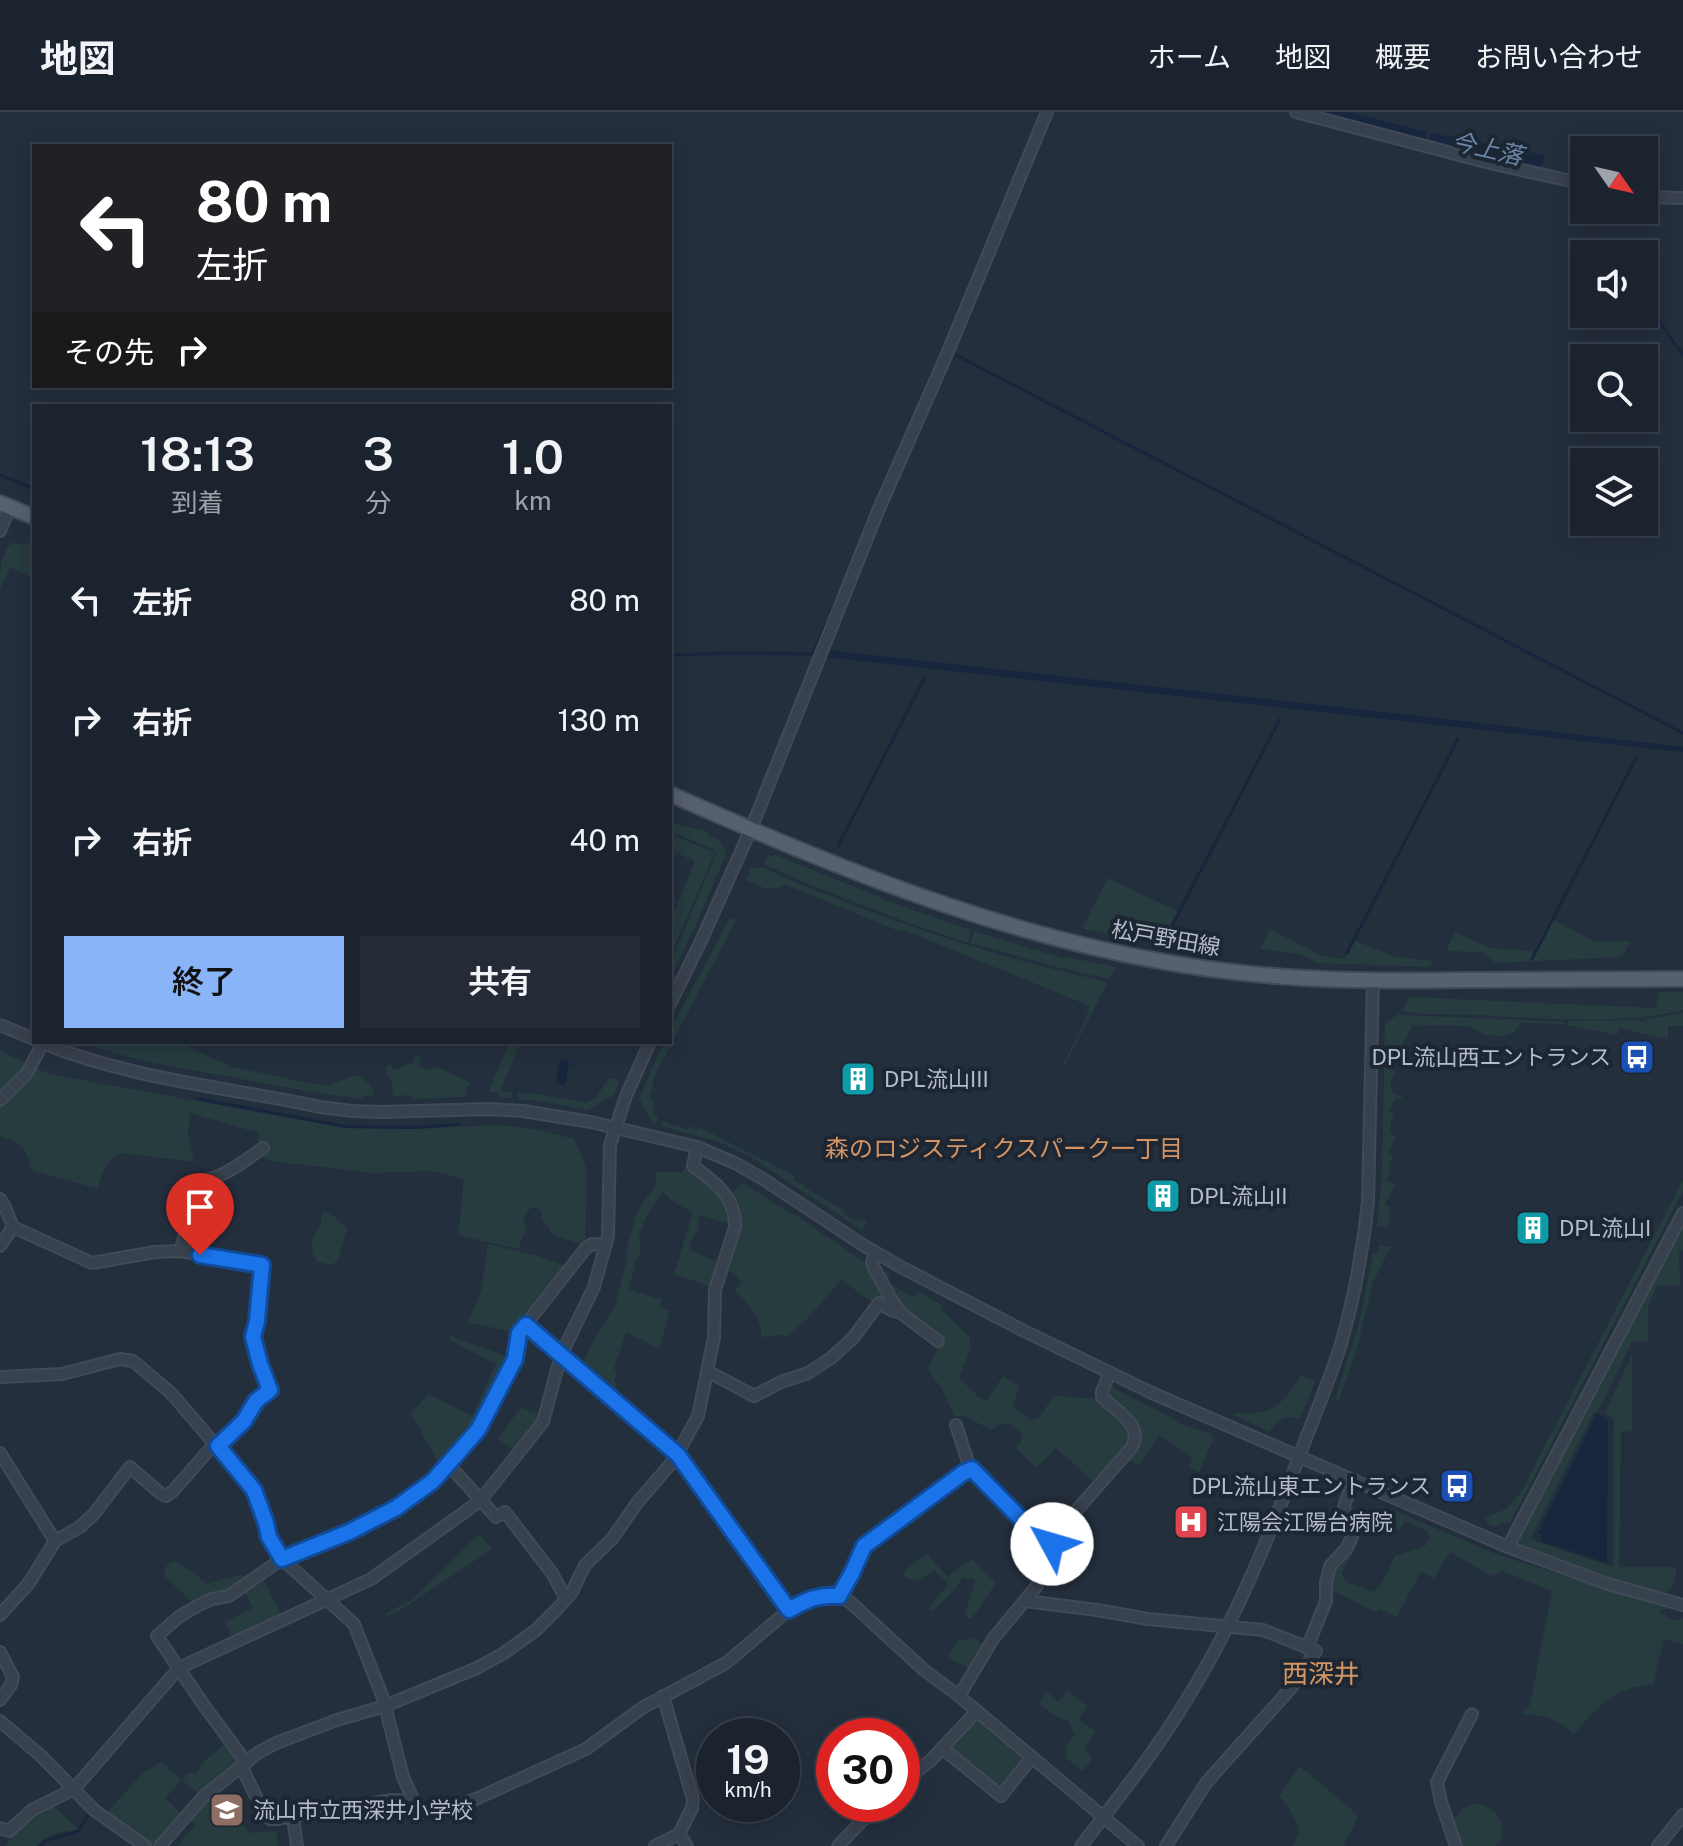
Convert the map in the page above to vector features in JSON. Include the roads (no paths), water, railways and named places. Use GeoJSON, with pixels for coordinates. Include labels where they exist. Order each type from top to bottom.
{"type":"FeatureCollection","features":[{"type":"Feature","properties":{"kind":"main road"},"geometry":{"type":"LineString","coordinates":[[5,505],[32,516]]}},
{"type":"Feature","properties":{"kind":"main road","name":"松戸野田線"},"geometry":{"type":"LineString","coordinates":[[672,795],[903,891],[998,923],[1069,942],[1189,966],[1296,978],[1683,979]]}},
{"type":"Feature","properties":{"kind":"street"},"geometry":{"type":"LineString","coordinates":[[672,1000],[751,829],[860,555],[1047,112]]}},
{"type":"Feature","properties":{"kind":"street"},"geometry":{"type":"LineString","coordinates":[[1296,112],[1570,181]]}},
{"type":"Feature","properties":{"kind":"street"},"geometry":{"type":"LineString","coordinates":[[1658,197],[1683,198]]}},
{"type":"Feature","properties":{"kind":"street"},"geometry":{"type":"LineString","coordinates":[[0,531],[5,505]]}},
{"type":"Feature","properties":{"kind":"street"},"geometry":{"type":"LineString","coordinates":[[1081,1846],[1171,1725],[1228,1626],[1263,1547],[1340,1346],[1364,1235],[1370,1163],[1373,980]]}},
{"type":"Feature","properties":{"kind":"street"},"geometry":{"type":"LineString","coordinates":[[0,1025],[32,1038]]}},
{"type":"Feature","properties":{"kind":"street"},"geometry":{"type":"LineString","coordinates":[[0,1100],[22,1080],[41,1044]]}},
{"type":"Feature","properties":{"kind":"street"},"geometry":{"type":"LineString","coordinates":[[47,1044],[120,1069],[320,1107],[381,1112],[523,1111],[560,1116],[697,1147],[763,1179],[875,1252],[997,1318],[1110,1373],[1508,1547],[1605,1583],[1683,1605]]}},
{"type":"Feature","properties":{"kind":"street"},"geometry":{"type":"LineString","coordinates":[[0,1828],[9,1831],[32,1810],[74,1789],[179,1668],[371,1579],[480,1501],[543,1422],[561,1355],[594,1287],[608,1236],[610,1145],[632,1081],[649,1044]]}},
{"type":"Feature","properties":{"kind":"street"},"geometry":{"type":"LineString","coordinates":[[160,1846],[203,1797],[259,1752],[477,1668],[536,1630],[566,1599],[585,1565],[612,1539],[637,1503],[678,1455],[698,1416],[714,1337],[715,1290],[735,1227],[729,1199],[713,1181],[693,1166],[697,1147]]}},
{"type":"Feature","properties":{"kind":"street"},"geometry":{"type":"LineString","coordinates":[[180,1251],[203,1181],[223,1175],[263,1148]]}},
{"type":"Feature","properties":{"kind":"street"},"geometry":{"type":"LineString","coordinates":[[0,1199],[13,1227],[92,1263],[180,1251],[262,1265],[253,1337],[270,1390],[256,1401],[244,1421],[216,1444],[166,1496],[130,1467],[87,1521],[55,1541],[29,1583],[0,1615]]}},
{"type":"Feature","properties":{"kind":"street"},"geometry":{"type":"LineString","coordinates":[[1508,1547],[1683,1213]]}},
{"type":"Feature","properties":{"kind":"street"},"geometry":{"type":"LineString","coordinates":[[0,1246],[13,1227]]}},
{"type":"Feature","properties":{"kind":"street"},"geometry":{"type":"LineString","coordinates":[[413,1801],[392,1800],[270,1819],[265,1815],[244,1772],[242,1757],[157,1636],[180,1616],[212,1599],[229,1596],[282,1559],[349,1532],[396,1508],[433,1481],[478,1430],[515,1359],[519,1333],[586,1248],[592,1244],[606,1245]]}},
{"type":"Feature","properties":{"kind":"street"},"geometry":{"type":"LineString","coordinates":[[875,1252],[873,1266],[891,1299],[901,1313],[938,1341]]}},
{"type":"Feature","properties":{"kind":"street"},"geometry":{"type":"LineString","coordinates":[[707,1371],[754,1396],[808,1373],[831,1358],[853,1338],[879,1303],[901,1313]]}},
{"type":"Feature","properties":{"kind":"street"},"geometry":{"type":"LineString","coordinates":[[526,1325],[678,1455],[789,1610]]}},
{"type":"Feature","properties":{"kind":"street"},"geometry":{"type":"LineString","coordinates":[[0,1377],[62,1374],[127,1359],[157,1379],[254,1490],[269,1537],[282,1559],[354,1624],[385,1706],[403,1777],[419,1812],[448,1809],[478,1798],[586,1749],[632,1714],[726,1663],[803,1601],[817,1596],[839,1596],[850,1602],[923,1669],[1138,1846]]}},
{"type":"Feature","properties":{"kind":"street"},"geometry":{"type":"LineString","coordinates":[[959,1696],[993,1639],[1043,1574],[1052,1544],[1062,1527],[1137,1439],[1136,1430],[1102,1397],[1110,1373]]}},
{"type":"Feature","properties":{"kind":"street"},"geometry":{"type":"LineString","coordinates":[[956,1425],[972,1469],[1021,1519],[1052,1544]]}},
{"type":"Feature","properties":{"kind":"street"},"geometry":{"type":"LineString","coordinates":[[0,1453],[55,1541]]}},
{"type":"Feature","properties":{"kind":"street"},"geometry":{"type":"LineString","coordinates":[[449,1465],[496,1517],[505,1512],[552,1573],[566,1599]]}},
{"type":"Feature","properties":{"kind":"street"},"geometry":{"type":"LineString","coordinates":[[839,1596],[864,1546],[972,1469]]}},
{"type":"Feature","properties":{"kind":"street"},"geometry":{"type":"LineString","coordinates":[[1307,1648],[1326,1601],[1330,1566],[1346,1549],[1352,1537],[1344,1508],[1354,1480]]}},
{"type":"Feature","properties":{"kind":"street"},"geometry":{"type":"LineString","coordinates":[[1025,1601],[1148,1619],[1263,1630],[1316,1651],[1291,1688],[1206,1783],[1166,1846]]}},
{"type":"Feature","properties":{"kind":"street"},"geometry":{"type":"LineString","coordinates":[[0,1652],[13,1677],[0,1700]]}},
{"type":"Feature","properties":{"kind":"street"},"geometry":{"type":"LineString","coordinates":[[655,1846],[679,1834],[692,1808],[693,1799],[663,1696]]}},
{"type":"Feature","properties":{"kind":"street"},"geometry":{"type":"LineString","coordinates":[[920,1769],[977,1711]]}},
{"type":"Feature","properties":{"kind":"street"},"geometry":{"type":"LineString","coordinates":[[1456,1846],[1437,1782],[1472,1714]]}},
{"type":"Feature","properties":{"kind":"street"},"geometry":{"type":"LineString","coordinates":[[0,1721],[40,1755],[94,1810],[145,1846]]}},
{"type":"Feature","properties":{"kind":"street"},"geometry":{"type":"LineString","coordinates":[[942,1748],[1001,1796],[1032,1757]]}},
{"type":"Feature","properties":{"kind":"street"},"geometry":{"type":"LineString","coordinates":[[1658,1846],[1683,1815]]}},
{"type":"Feature","properties":{"kind":"street"},"geometry":{"type":"LineString","coordinates":[[293,1817],[297,1846]]}},
{"type":"Feature","properties":{"kind":"street"},"geometry":{"type":"LineString","coordinates":[[838,1846],[861,1822]]}},
{"type":"Feature","properties":{"kind":"street"},"geometry":{"type":"LineString","coordinates":[[679,1834],[687,1846]]}},
{"type":"Feature","properties":{"kind":"water"},"geometry":{"type":"Polygon","coordinates":[[[1315,112],[1350,112],[1427,132],[1425,140],[1315,112]]]}},
{"type":"Feature","properties":{"kind":"water","name":"今上落"},"geometry":{"type":"Polygon","coordinates":[[[1431,133],[1544,155],[1545,161],[1540,167],[1429,141],[1431,133]]]}},
{"type":"Feature","properties":{"kind":"water"},"geometry":{"type":"Polygon","coordinates":[[[826,650],[1683,747],[1683,752],[824,657],[826,650]]]}},
{"type":"Feature","properties":{"kind":"water"},"geometry":{"type":"Polygon","coordinates":[[[197,1097],[346,1125],[461,1123],[459,1126],[414,1129],[345,1128],[197,1100],[197,1097]]]}},
{"type":"Feature","properties":{"kind":"water"},"geometry":{"type":"Polygon","coordinates":[[[1597,1413],[1608,1421],[1607,1563],[1540,1541],[1542,1535],[1538,1533],[1597,1413]]]}},
{"type":"Feature","properties":{"kind":"waterway"},"geometry":{"type":"LineString","coordinates":[[1659,321],[1683,355]]}},
{"type":"Feature","properties":{"kind":"waterway"},"geometry":{"type":"LineString","coordinates":[[956,355],[1683,733]]}},
{"type":"Feature","properties":{"kind":"waterway"},"geometry":{"type":"LineString","coordinates":[[0,475],[32,488]]}},
{"type":"Feature","properties":{"kind":"waterway"},"geometry":{"type":"LineString","coordinates":[[672,655],[813,654],[846,578]]}},
{"type":"Feature","properties":{"kind":"waterway"},"geometry":{"type":"LineString","coordinates":[[838,846],[925,677]]}},
{"type":"Feature","properties":{"kind":"waterway"},"geometry":{"type":"LineString","coordinates":[[1166,937],[1280,719]]}},
{"type":"Feature","properties":{"kind":"waterway"},"geometry":{"type":"LineString","coordinates":[[1347,953],[1458,739]]}},
{"type":"Feature","properties":{"kind":"waterway"},"geometry":{"type":"LineString","coordinates":[[1532,959],[1636,758]]}},
{"type":"Feature","properties":{"kind":"waterway"},"geometry":{"type":"LineString","coordinates":[[561,1080],[564,1064]]}},
{"type":"Feature","properties":{"kind":"waterway"},"geometry":{"type":"LineString","coordinates":[[40,1846],[45,1841],[79,1831],[90,1810]]}},
{"type":"Feature","properties":{"kind":"place","name":"DPL流山西エントランス"},"geometry":{"type":"Point","coordinates":[1637,1057]}},
{"type":"Feature","properties":{"kind":"place","name":"DPL流山III"},"geometry":{"type":"Point","coordinates":[858,1079]}},
{"type":"Feature","properties":{"kind":"place","name":"DPL流山II"},"geometry":{"type":"Point","coordinates":[1163,1196]}},
{"type":"Feature","properties":{"kind":"place","name":"DPL流山I"},"geometry":{"type":"Point","coordinates":[1533,1228]}},
{"type":"Feature","properties":{"kind":"place","name":"DPL流山東エントランス"},"geometry":{"type":"Point","coordinates":[1457,1486]}},
{"type":"Feature","properties":{"kind":"place","name":"江陽会江陽台病院"},"geometry":{"type":"Point","coordinates":[1191,1522]}},
{"type":"Feature","properties":{"kind":"place","name":"流山市立西深井小学校"},"geometry":{"type":"Point","coordinates":[227,1810]}},
{"type":"Feature","properties":{"kind":"district","name":"森のロジスティクスパーク一丁目"},"geometry":{"type":"Point","coordinates":[1004,1148]}},
{"type":"Feature","properties":{"kind":"district","name":"西深井"},"geometry":{"type":"Point","coordinates":[1321,1673]}}]}
